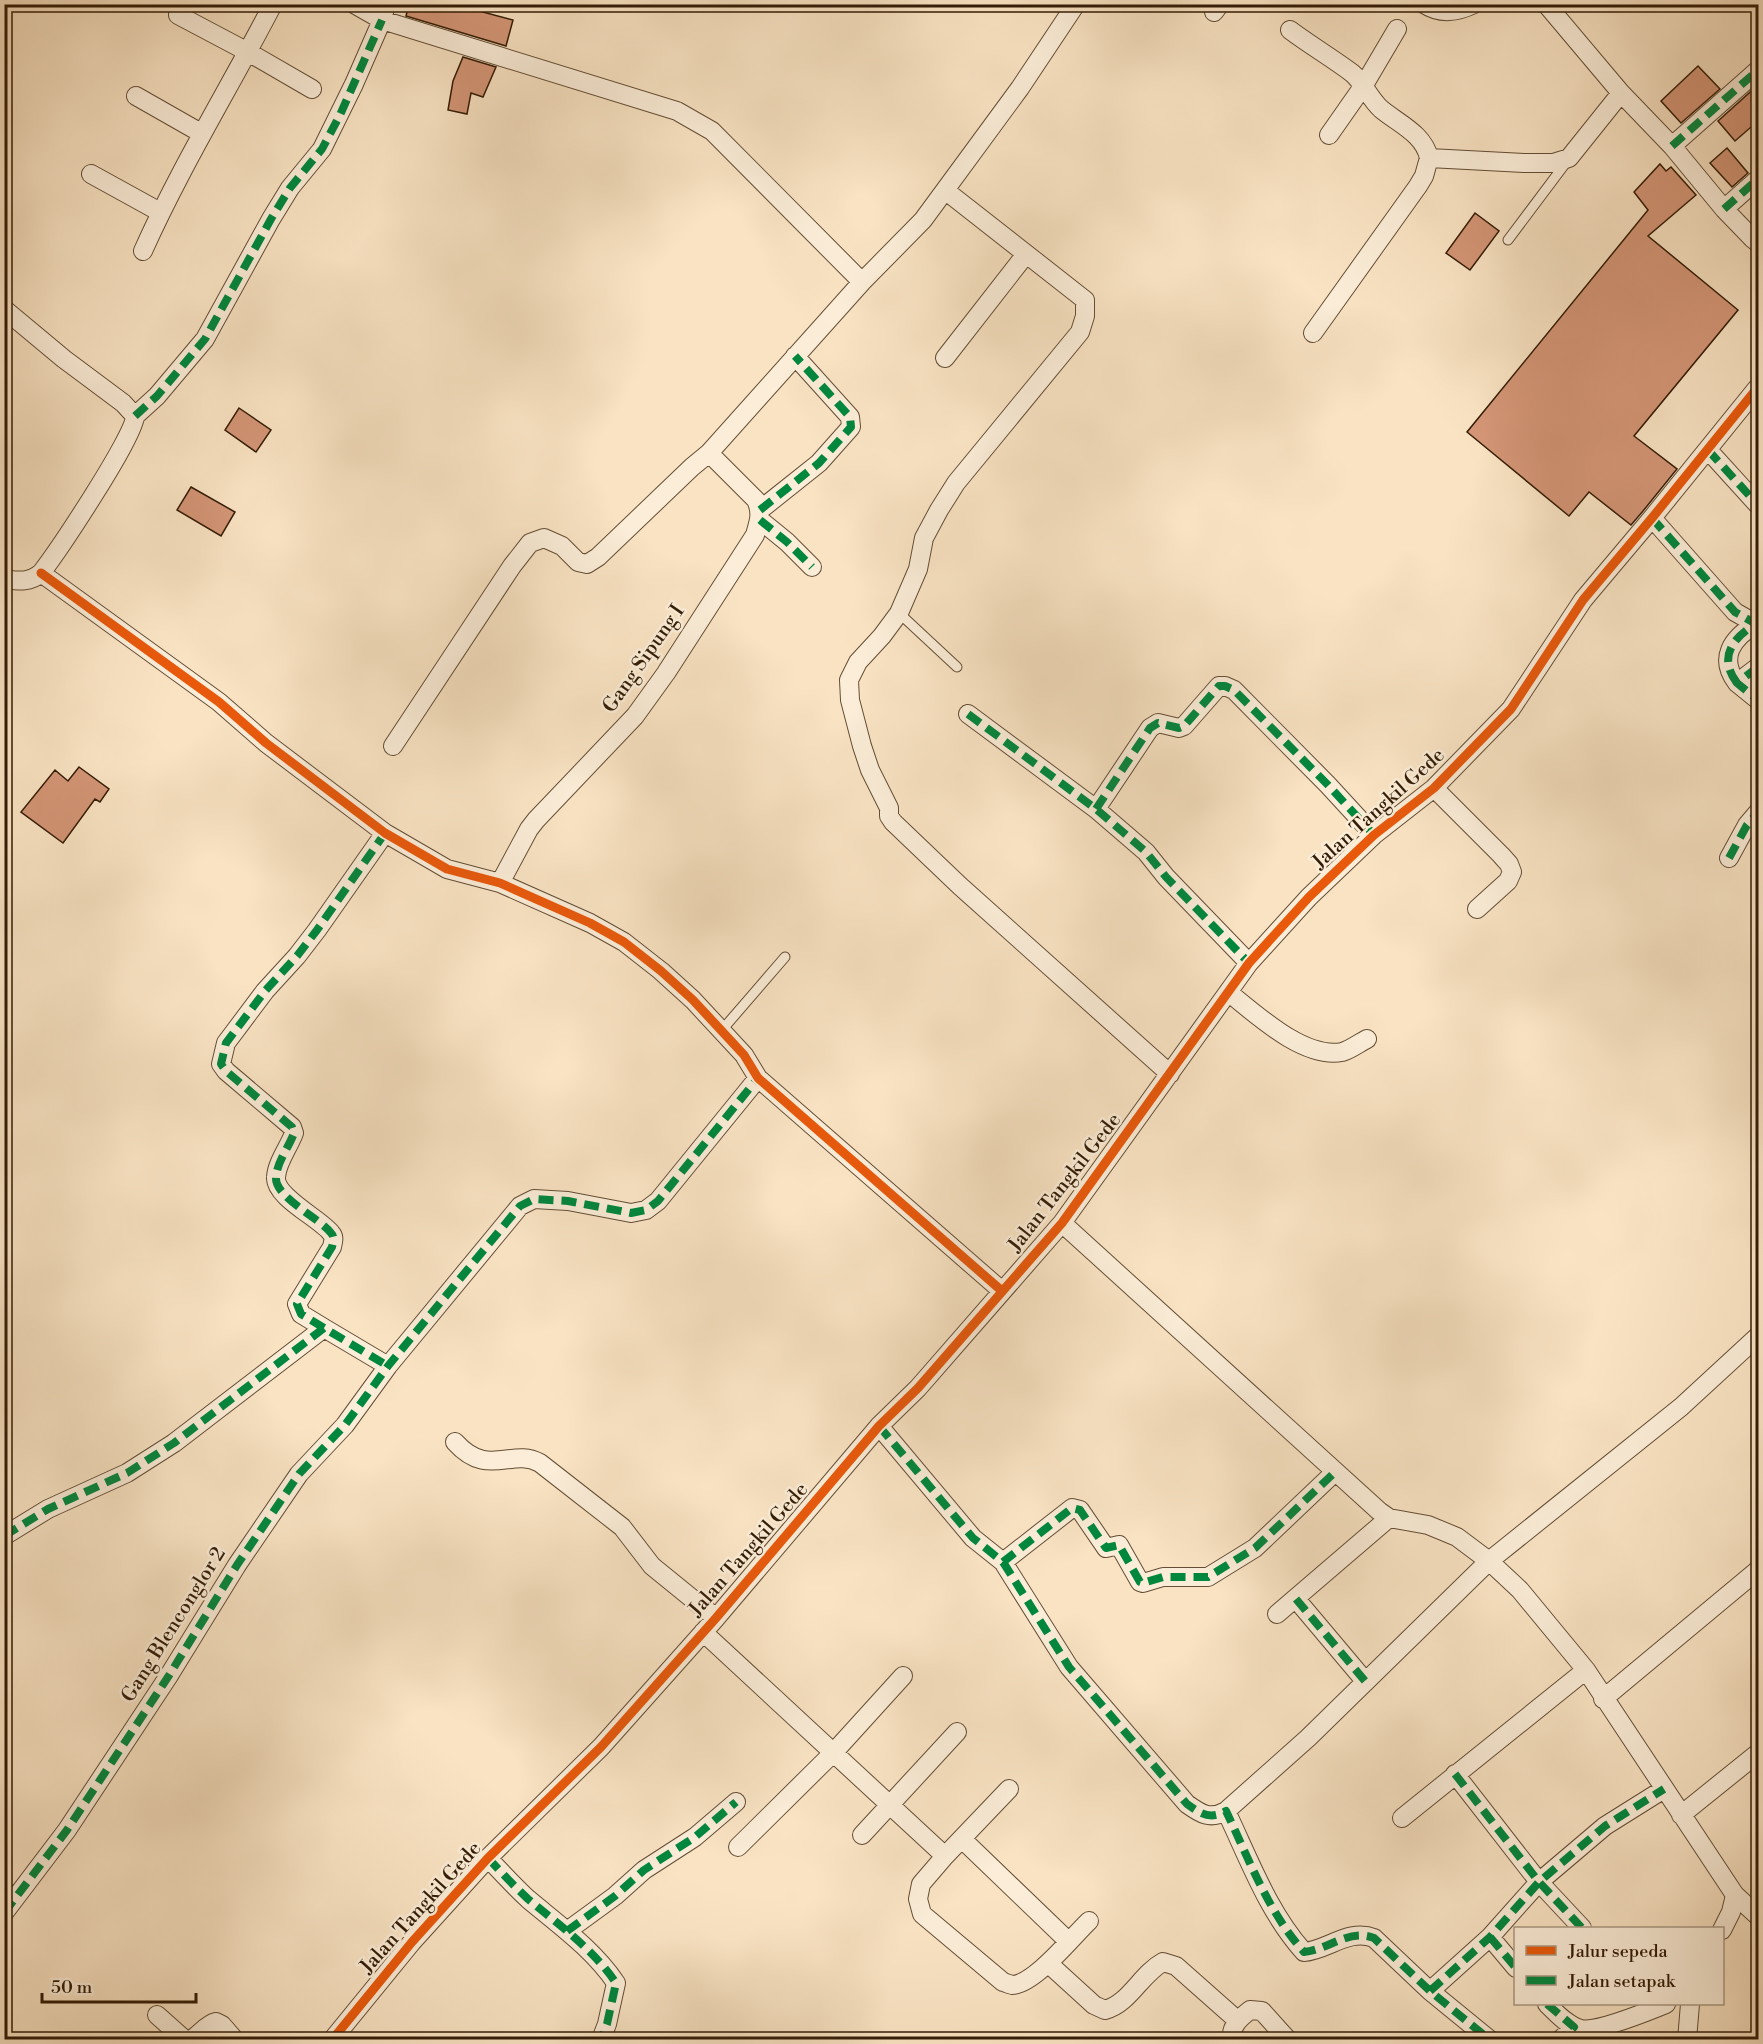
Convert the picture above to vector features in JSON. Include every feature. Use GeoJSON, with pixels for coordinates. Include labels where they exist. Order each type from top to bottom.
{"type":"FeatureCollection","features":[{"type":"Feature","properties":{"kind":"street"},"geometry":{"type":"LineString","coordinates":[[143,251],[160,212],[201,133],[273,4]]}},
{"type":"Feature","properties":{"kind":"street"},"geometry":{"type":"LineString","coordinates":[[354,4],[384,12],[677,111],[699,122],[712,132],[862,282]]}},
{"type":"Feature","properties":{"kind":"street"},"geometry":{"type":"LineString","coordinates":[[393,746],[512,566],[530,543],[544,538],[562,546],[578,562],[587,564],[598,557],[710,453],[862,282],[923,220],[1020,88],[1076,4]]}},
{"type":"Feature","properties":{"kind":"street"},"geometry":{"type":"LineString","coordinates":[[1424,4],[1440,12],[1466,8],[1474,4]]}},
{"type":"Feature","properties":{"kind":"street"},"geometry":{"type":"LineString","coordinates":[[1546,4],[1724,208],[1758,243]]}},
{"type":"Feature","properties":{"kind":"street"},"geometry":{"type":"LineString","coordinates":[[135,416],[157,396],[205,339],[290,188],[322,149],[340,115],[384,12]]}},
{"type":"Feature","properties":{"kind":"street"},"geometry":{"type":"LineString","coordinates":[[178,15],[312,89]]}},
{"type":"Feature","properties":{"kind":"street"},"geometry":{"type":"LineString","coordinates":[[1329,135],[1364,85],[1398,29]]}},
{"type":"Feature","properties":{"kind":"street"},"geometry":{"type":"LineString","coordinates":[[1290,30],[1352,73],[1382,110],[1416,135],[1427,147],[1429,158],[1425,176],[1313,333]]}},
{"type":"Feature","properties":{"kind":"street"},"geometry":{"type":"LineString","coordinates":[[1672,146],[1758,70]]}},
{"type":"Feature","properties":{"kind":"street"},"geometry":{"type":"LineString","coordinates":[[1429,158],[1553,163],[1569,158],[1622,93]]}},
{"type":"Feature","properties":{"kind":"street"},"geometry":{"type":"LineString","coordinates":[[136,96],[201,133]]}},
{"type":"Feature","properties":{"kind":"street"},"geometry":{"type":"LineString","coordinates":[[91,174],[160,212]]}},
{"type":"Feature","properties":{"kind":"street"},"geometry":{"type":"LineString","coordinates":[[1724,208],[1758,178]]}},
{"type":"Feature","properties":{"kind":"street"},"geometry":{"type":"LineString","coordinates":[[946,191],[1085,300],[1085,316],[1080,332],[956,483],[939,510],[924,538],[918,569],[899,613],[858,662],[849,680],[850,700],[870,770],[886,800],[889,816],[893,822],[960,886],[1170,1074]]}},
{"type":"Feature","properties":{"kind":"street"},"geometry":{"type":"LineString","coordinates":[[945,358],[1026,254]]}},
{"type":"Feature","properties":{"kind":"street"},"geometry":{"type":"LineString","coordinates":[[4,309],[64,359],[129,408],[135,416],[135,422],[123,446],[41,573],[34,579],[20,582],[4,579]]}},
{"type":"Feature","properties":{"kind":"street"},"geometry":{"type":"LineString","coordinates":[[760,515],[819,463],[851,427],[850,417],[795,356]]}},
{"type":"Feature","properties":{"kind":"street","name":"Jalan Tangkil Gede"},"geometry":{"type":"LineString","coordinates":[[332,2040],[412,1942],[488,1858],[601,1747],[716,1618],[879,1426],[918,1388],[1062,1223],[1249,963],[1309,897],[1374,835],[1434,788],[1511,709],[1583,600],[1758,387]]}},
{"type":"Feature","properties":{"kind":"street"},"geometry":{"type":"LineString","coordinates":[[1708,450],[1758,505]]}},
{"type":"Feature","properties":{"kind":"street"},"geometry":{"type":"LineString","coordinates":[[710,453],[756,500],[760,515],[812,567]]}},
{"type":"Feature","properties":{"kind":"street","name":"Gang Sipung I"},"geometry":{"type":"LineString","coordinates":[[500,883],[536,819],[635,716],[648,698],[754,535],[760,515]]}},
{"type":"Feature","properties":{"kind":"street"},"geometry":{"type":"LineString","coordinates":[[1652,518],[1735,612],[1757,624],[1737,638],[1728,655],[1730,673],[1737,683],[1758,700]]}},
{"type":"Feature","properties":{"kind":"street"},"geometry":{"type":"LineString","coordinates":[[41,573],[219,702],[266,743],[385,833],[447,869],[500,883],[590,923],[624,942],[677,985],[722,1030],[744,1055],[758,1078],[1002,1291]]}},
{"type":"Feature","properties":{"kind":"street"},"geometry":{"type":"LineString","coordinates":[[1737,683],[1758,667]]}},
{"type":"Feature","properties":{"kind":"street"},"geometry":{"type":"LineString","coordinates":[[1096,809],[1150,728],[1158,723],[1179,728],[1184,726],[1219,686],[1225,686],[1234,690],[1374,835]]}},
{"type":"Feature","properties":{"kind":"street"},"geometry":{"type":"LineString","coordinates":[[968,714],[1096,809],[1146,852],[1166,877],[1249,963]]}},
{"type":"Feature","properties":{"kind":"street"},"geometry":{"type":"LineString","coordinates":[[1434,788],[1501,855],[1509,864],[1512,872],[1508,881],[1477,909]]}},
{"type":"Feature","properties":{"kind":"street"},"geometry":{"type":"LineString","coordinates":[[1729,858],[1747,825],[1758,812]]}},
{"type":"Feature","properties":{"kind":"street"},"geometry":{"type":"LineString","coordinates":[[385,833],[317,930],[265,991],[226,1043],[221,1064],[226,1071],[292,1127],[294,1133],[276,1179],[278,1186],[302,1211],[331,1233],[334,1239],[332,1247],[297,1304],[301,1314],[388,1366]]}},
{"type":"Feature","properties":{"kind":"street"},"geometry":{"type":"LineString","coordinates":[[1228,992],[1280,1033],[1301,1044],[1329,1052],[1344,1052],[1367,1039]]}},
{"type":"Feature","properties":{"kind":"street","name":"Gang Blenconglor 2"},"geometry":{"type":"LineString","coordinates":[[4,1913],[67,1830],[290,1486],[308,1462],[345,1425],[388,1366],[520,1206],[534,1199],[568,1201],[631,1213],[646,1210],[658,1201],[758,1078]]}},
{"type":"Feature","properties":{"kind":"street"},"geometry":{"type":"LineString","coordinates":[[1062,1223],[1379,1511],[1389,1518],[1428,1526],[1457,1537],[1489,1561],[1520,1590],[1586,1670],[1735,1895],[1758,1916]]}},
{"type":"Feature","properties":{"kind":"street"},"geometry":{"type":"LineString","coordinates":[[4,1536],[48,1509],[127,1473],[174,1443],[324,1328]]}},
{"type":"Feature","properties":{"kind":"street"},"geometry":{"type":"LineString","coordinates":[[879,1426],[973,1538],[1003,1562],[1069,1667],[1187,1804],[1206,1816],[1218,1816],[1308,1738],[1489,1561],[1681,1407],[1758,1336]]}},
{"type":"Feature","properties":{"kind":"street"},"geometry":{"type":"LineString","coordinates":[[454,1442],[463,1452],[485,1461],[532,1458],[540,1463],[622,1527],[652,1566],[716,1618]]}},
{"type":"Feature","properties":{"kind":"street"},"geometry":{"type":"LineString","coordinates":[[1003,1562],[1072,1508],[1075,1508],[1080,1510],[1106,1548],[1119,1545],[1140,1582],[1145,1583],[1168,1577],[1208,1577],[1255,1548],[1335,1472]]}},
{"type":"Feature","properties":{"kind":"street"},"geometry":{"type":"LineString","coordinates":[[1277,1614],[1389,1518]]}},
{"type":"Feature","properties":{"kind":"street"},"geometry":{"type":"LineString","coordinates":[[1603,1698],[1758,1570]]}},
{"type":"Feature","properties":{"kind":"street"},"geometry":{"type":"LineString","coordinates":[[1296,1599],[1365,1681]]}},
{"type":"Feature","properties":{"kind":"street"},"geometry":{"type":"LineString","coordinates":[[703,1632],[945,1856]]}},
{"type":"Feature","properties":{"kind":"street"},"geometry":{"type":"LineString","coordinates":[[1402,1818],[1586,1670]]}},
{"type":"Feature","properties":{"kind":"street"},"geometry":{"type":"LineString","coordinates":[[738,1847],[834,1752],[903,1676]]}},
{"type":"Feature","properties":{"kind":"street"},"geometry":{"type":"LineString","coordinates":[[862,1835],[957,1732]]}},
{"type":"Feature","properties":{"kind":"street"},"geometry":{"type":"LineString","coordinates":[[1682,1815],[1758,1753]]}},
{"type":"Feature","properties":{"kind":"street"},"geometry":{"type":"LineString","coordinates":[[1455,1774],[1539,1882],[1580,1927]]}},
{"type":"Feature","properties":{"kind":"street"},"geometry":{"type":"LineString","coordinates":[[1009,1789],[921,1884],[918,1899],[922,1914],[1003,1982],[1012,1985],[1020,1983],[1049,1964],[1089,1921]]}},
{"type":"Feature","properties":{"kind":"street"},"geometry":{"type":"LineString","coordinates":[[1430,1991],[1490,1936],[1539,1882],[1605,1826],[1664,1789]]}},
{"type":"Feature","properties":{"kind":"street"},"geometry":{"type":"LineString","coordinates":[[567,1931],[615,1896],[644,1870],[695,1837],[736,1802]]}},
{"type":"Feature","properties":{"kind":"street"},"geometry":{"type":"LineString","coordinates":[[1226,1811],[1268,1900],[1287,1934],[1304,1952],[1312,1952],[1343,1939],[1364,1934],[1374,1938],[1430,1991],[1490,2040]]}},
{"type":"Feature","properties":{"kind":"street"},"geometry":{"type":"LineString","coordinates":[[962,1839],[1068,1941]]}},
{"type":"Feature","properties":{"kind":"street"},"geometry":{"type":"LineString","coordinates":[[488,1858],[518,1890],[600,1962],[616,1983],[603,2039]]}},
{"type":"Feature","properties":{"kind":"street"},"geometry":{"type":"LineString","coordinates":[[1724,1927],[1731,1912],[1735,1895]]}},
{"type":"Feature","properties":{"kind":"street"},"geometry":{"type":"LineString","coordinates":[[1490,1936],[1514,1967]]}},
{"type":"Feature","properties":{"kind":"street"},"geometry":{"type":"LineString","coordinates":[[1049,1964],[1094,2004],[1105,2010],[1115,2008],[1155,1967],[1163,1962],[1176,1966],[1237,2020]]}},
{"type":"Feature","properties":{"kind":"street"},"geometry":{"type":"LineString","coordinates":[[1548,2005],[1574,2026],[1588,2030],[1637,2016],[1664,2005]]}},
{"type":"Feature","properties":{"kind":"street"},"geometry":{"type":"LineString","coordinates":[[1687,2040],[1690,2005]]}},
{"type":"Feature","properties":{"kind":"street"},"geometry":{"type":"LineString","coordinates":[[1232,2040],[1231,2035],[1237,2020],[1250,2010],[1262,2011],[1288,2040]]}},
{"type":"Feature","properties":{"kind":"street"},"geometry":{"type":"LineString","coordinates":[[157,2015],[188,2040],[196,2036],[208,2024],[216,2022],[222,2025],[235,2040]]}},
{"type":"Feature","properties":{"kind":"street"},"geometry":{"type":"LineString","coordinates":[[1560,2040],[1574,2026]]}},
{"type":"Feature","properties":{"kind":"lane"},"geometry":{"type":"LineString","coordinates":[[1508,240],[1569,158]]}},
{"type":"Feature","properties":{"kind":"lane"},"geometry":{"type":"LineString","coordinates":[[899,613],[957,667]]}},
{"type":"Feature","properties":{"kind":"lane"},"geometry":{"type":"LineString","coordinates":[[722,1030],[784,957]]}},
{"type":"Feature","properties":{"kind":"building"},"geometry":{"type":"Polygon","coordinates":[[[409,4],[453,4],[513,20],[506,46],[406,16],[409,4]]]}},
{"type":"Feature","properties":{"kind":"building"},"geometry":{"type":"Polygon","coordinates":[[[463,57],[496,67],[483,97],[471,93],[467,114],[448,110],[453,81],[463,57]]]}},
{"type":"Feature","properties":{"kind":"building"},"geometry":{"type":"Polygon","coordinates":[[[1698,66],[1720,89],[1681,123],[1661,101],[1698,66]]]}},
{"type":"Feature","properties":{"kind":"building"},"geometry":{"type":"Polygon","coordinates":[[[1758,85],[1758,121],[1735,141],[1718,121],[1758,85]]]}},
{"type":"Feature","properties":{"kind":"building"},"geometry":{"type":"Polygon","coordinates":[[[1727,148],[1748,173],[1732,187],[1710,163],[1727,148]]]}},
{"type":"Feature","properties":{"kind":"building"},"geometry":{"type":"Polygon","coordinates":[[[1660,164],[1666,171],[1671,167],[1696,195],[1648,236],[1738,310],[1634,436],[1677,469],[1643,511],[1631,525],[1589,492],[1569,516],[1467,432],[1648,210],[1634,192],[1660,164]]]}},
{"type":"Feature","properties":{"kind":"building"},"geometry":{"type":"Polygon","coordinates":[[[1475,213],[1499,231],[1470,270],[1446,253],[1475,213]]]}},
{"type":"Feature","properties":{"kind":"building"},"geometry":{"type":"Polygon","coordinates":[[[239,408],[271,430],[256,452],[225,430],[239,408]]]}},
{"type":"Feature","properties":{"kind":"building"},"geometry":{"type":"Polygon","coordinates":[[[191,487],[235,512],[221,536],[177,510],[191,487]]]}},
{"type":"Feature","properties":{"kind":"building"},"geometry":{"type":"Polygon","coordinates":[[[79,767],[109,789],[100,802],[95,799],[63,843],[21,812],[55,770],[68,781],[79,767]]]}},
{"type":"Feature","properties":{"kind":"marked path"},"geometry":{"type":"LineString","coordinates":[[135,416],[157,396],[205,339],[290,188],[322,149],[340,115],[382,20]]}},
{"type":"Feature","properties":{"kind":"marked path"},"geometry":{"type":"LineString","coordinates":[[1672,146],[1758,70]]}},
{"type":"Feature","properties":{"kind":"marked path"},"geometry":{"type":"LineString","coordinates":[[1724,209],[1758,179]]}},
{"type":"Feature","properties":{"kind":"marked path"},"geometry":{"type":"LineString","coordinates":[[760,510],[819,463],[851,427],[850,417],[795,356]]}},
{"type":"Feature","properties":{"kind":"marked path"},"geometry":{"type":"LineString","coordinates":[[1708,450],[1758,505]]}},
{"type":"Feature","properties":{"kind":"marked path"},"geometry":{"type":"LineString","coordinates":[[1652,518],[1735,612],[1758,625]]}},
{"type":"Feature","properties":{"kind":"marked path"},"geometry":{"type":"LineString","coordinates":[[760,520],[812,567]]}},
{"type":"Feature","properties":{"kind":"marked path"},"geometry":{"type":"LineString","coordinates":[[1737,683],[1731,674],[1729,665],[1730,649],[1740,636],[1756,624]]}},
{"type":"Feature","properties":{"kind":"marked path"},"geometry":{"type":"LineString","coordinates":[[1758,667],[1737,683],[1758,700]]}},
{"type":"Feature","properties":{"kind":"marked path"},"geometry":{"type":"LineString","coordinates":[[1096,809],[1150,728],[1158,723],[1179,728],[1184,726],[1219,686],[1225,686],[1234,690],[1374,835]]}},
{"type":"Feature","properties":{"kind":"marked path"},"geometry":{"type":"LineString","coordinates":[[968,714],[1096,809],[1146,852],[1166,877],[1249,963]]}},
{"type":"Feature","properties":{"kind":"marked path"},"geometry":{"type":"LineString","coordinates":[[1729,858],[1747,825],[1758,812]]}},
{"type":"Feature","properties":{"kind":"marked path"},"geometry":{"type":"LineString","coordinates":[[324,1328],[301,1314],[297,1304],[332,1247],[333,1236],[326,1227],[290,1200],[277,1185],[277,1171],[294,1133],[292,1127],[226,1071],[221,1064],[226,1043],[265,991],[317,930],[385,833]]}},
{"type":"Feature","properties":{"kind":"marked path"},"geometry":{"type":"LineString","coordinates":[[4,1913],[67,1830],[168,1677],[237,1565],[299,1474],[345,1425],[388,1366],[520,1206],[534,1199],[568,1201],[631,1213],[646,1210],[658,1201],[758,1078]]}},
{"type":"Feature","properties":{"kind":"marked path"},"geometry":{"type":"LineString","coordinates":[[4,1536],[48,1509],[127,1473],[174,1443],[324,1328],[388,1366]]}},
{"type":"Feature","properties":{"kind":"marked path"},"geometry":{"type":"LineString","coordinates":[[879,1426],[973,1538],[1003,1562],[1072,1508],[1080,1510],[1106,1548],[1119,1545],[1140,1582],[1143,1583],[1163,1577],[1208,1577],[1255,1548],[1335,1472]]}},
{"type":"Feature","properties":{"kind":"marked path"},"geometry":{"type":"LineString","coordinates":[[1003,1562],[1069,1667],[1187,1804],[1206,1815],[1226,1811],[1270,1902],[1280,1920],[1304,1952],[1356,1936],[1374,1938],[1430,1991],[1490,2040]]}},
{"type":"Feature","properties":{"kind":"marked path"},"geometry":{"type":"LineString","coordinates":[[1296,1599],[1365,1681]]}},
{"type":"Feature","properties":{"kind":"marked path"},"geometry":{"type":"LineString","coordinates":[[1455,1774],[1539,1882],[1581,1927]]}},
{"type":"Feature","properties":{"kind":"marked path"},"geometry":{"type":"LineString","coordinates":[[1430,1991],[1490,1937],[1539,1882],[1605,1826],[1664,1789]]}},
{"type":"Feature","properties":{"kind":"marked path"},"geometry":{"type":"LineString","coordinates":[[567,1931],[615,1896],[644,1870],[695,1837],[736,1802]]}},
{"type":"Feature","properties":{"kind":"marked path"},"geometry":{"type":"LineString","coordinates":[[488,1858],[528,1899],[586,1948],[616,1983],[602,2037],[606,2040]]}},
{"type":"Feature","properties":{"kind":"marked path"},"geometry":{"type":"LineString","coordinates":[[1490,1937],[1514,1966]]}},
{"type":"Feature","properties":{"kind":"marked path"},"geometry":{"type":"LineString","coordinates":[[1548,2005],[1574,2027],[1560,2040]]}},
{"type":"Feature","properties":{"kind":"cycle path"},"geometry":{"type":"LineString","coordinates":[[332,2040],[412,1942],[488,1858],[601,1747],[716,1618],[879,1426],[918,1388],[1062,1223],[1249,963],[1309,897],[1374,835],[1434,788],[1511,709],[1583,600],[1758,387]]}},
{"type":"Feature","properties":{"kind":"cycle path"},"geometry":{"type":"LineString","coordinates":[[41,573],[219,702],[266,743],[385,833],[447,869],[500,883],[590,923],[624,942],[693,1000],[744,1055],[758,1078],[1002,1291]]}}]}
